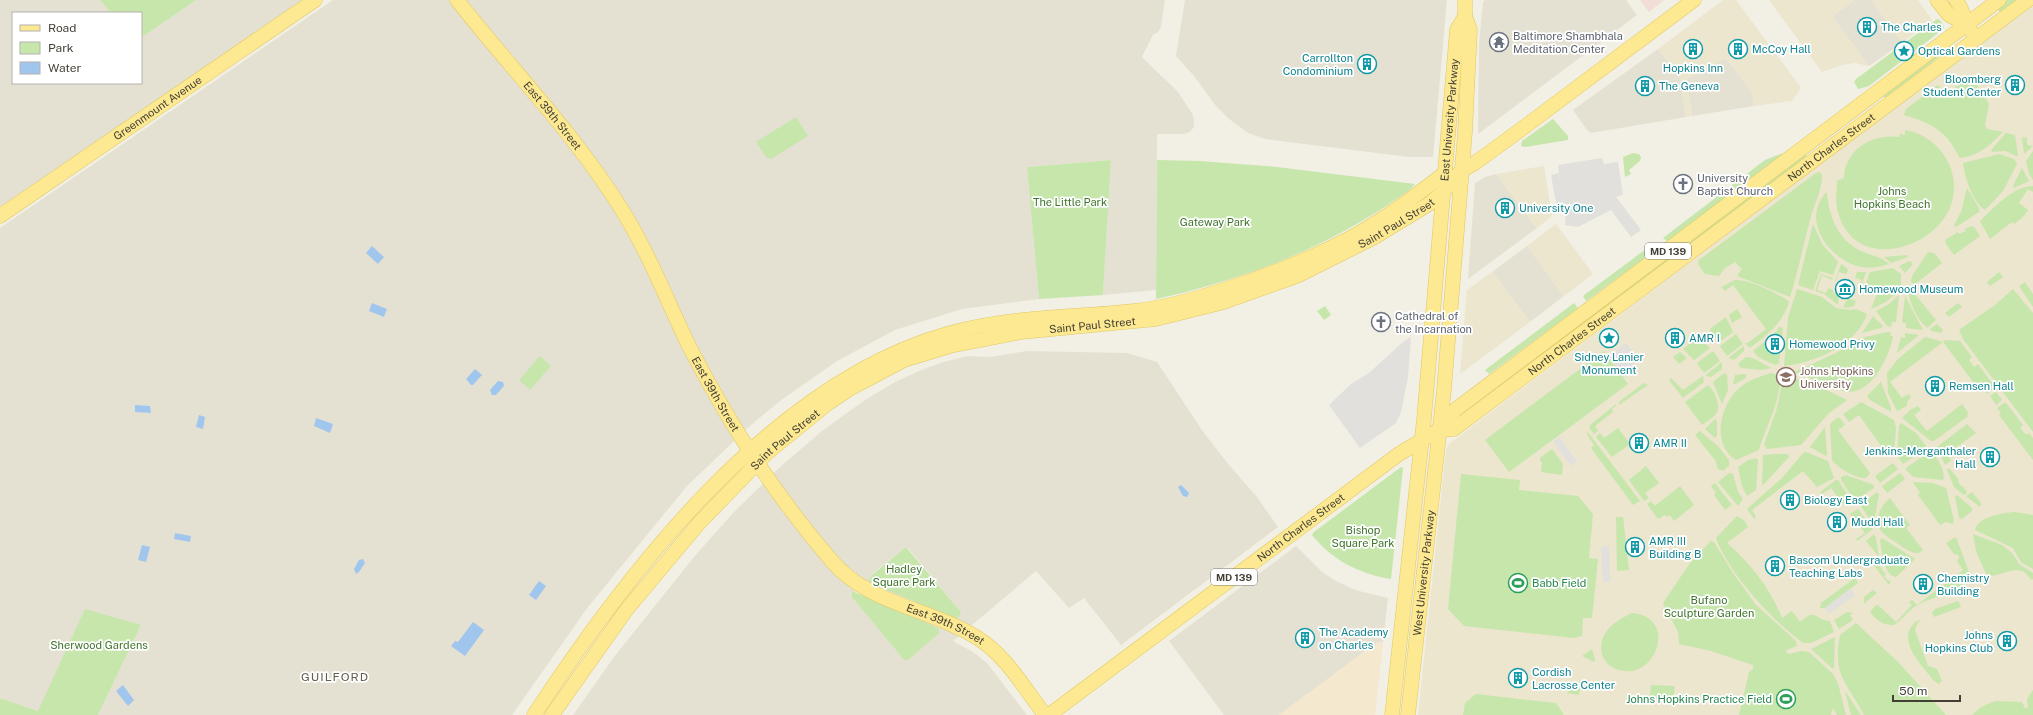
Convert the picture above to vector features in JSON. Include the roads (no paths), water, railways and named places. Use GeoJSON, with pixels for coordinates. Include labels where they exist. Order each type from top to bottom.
{"type":"FeatureCollection","features":[{"type":"Feature","properties":{"kind":"main road","name":"Greenmount Avenue"},"geometry":{"type":"LineString","coordinates":[[0,216],[315,0]]}},
{"type":"Feature","properties":{"kind":"main road","name":"East 39th Street"},"geometry":{"type":"LineString","coordinates":[[458,0],[503,57],[572,138],[612,195],[646,254],[702,370],[754,457],[825,554],[847,578],[875,594],[956,626],[979,639],[1003,660],[1045,715]]}},
{"type":"Feature","properties":{"kind":"main road","name":"East University Parkway"},"geometry":{"type":"LineString","coordinates":[[1440,430],[1462,171],[1470,30],[1465,16],[1465,0]]}},
{"type":"Feature","properties":{"kind":"main road","name":"Saint Paul Street"},"geometry":{"type":"LineString","coordinates":[[534,715],[584,642],[639,571],[711,488],[754,457],[787,436],[827,404],[851,388],[904,360],[925,352],[1021,332],[1140,321],[1224,302],[1290,279],[1335,258],[1396,225],[1429,204],[1444,191],[1462,171],[1507,140],[1694,0]]}},
{"type":"Feature","properties":{"kind":"main road"},"geometry":{"type":"LineString","coordinates":[[1937,0],[1949,14],[1966,24],[1976,38]]}},
{"type":"Feature","properties":{"kind":"main road"},"geometry":{"type":"LineString","coordinates":[[1956,0],[1964,12],[1966,24]]}},
{"type":"Feature","properties":{"kind":"main road","name":"North Charles Street"},"geometry":{"type":"LineString","coordinates":[[1440,430],[1455,410],[1999,0]]}},
{"type":"Feature","properties":{"kind":"main road","name":"North Charles Street"},"geometry":{"type":"LineString","coordinates":[[1049,715],[1399,454],[1440,430],[1454,429],[2028,0]]}},
{"type":"Feature","properties":{"kind":"main road","name":"East University Parkway"},"geometry":{"type":"LineString","coordinates":[[1421,440],[1457,30],[1465,16]]}},
{"type":"Feature","properties":{"kind":"main road","name":"Saint Paul Street"},"geometry":{"type":"LineString","coordinates":[[552,715],[603,641],[642,591],[754,457],[826,392],[860,370],[909,347],[946,334],[986,325],[1064,316],[1134,311],[1198,298],[1258,279],[1293,266],[1360,232],[1391,214],[1445,173]]}},
{"type":"Feature","properties":{"kind":"main road","name":"West University Parkway"},"geometry":{"type":"LineString","coordinates":[[1408,715],[1440,430]]}},
{"type":"Feature","properties":{"kind":"main road","name":"West University Parkway"},"geometry":{"type":"LineString","coordinates":[[1392,715],[1421,440]]}},
{"type":"Feature","properties":{"kind":"water"},"geometry":{"type":"Polygon","coordinates":[[[372,246],[384,257],[378,264],[366,253],[372,246]]]}},
{"type":"Feature","properties":{"kind":"water"},"geometry":{"type":"Polygon","coordinates":[[[372,303],[387,309],[384,317],[369,311],[372,303]]]}},
{"type":"Feature","properties":{"kind":"water"},"geometry":{"type":"Polygon","coordinates":[[[475,369],[482,375],[473,385],[471,385],[466,379],[475,369]]]}},
{"type":"Feature","properties":{"kind":"water"},"geometry":{"type":"Polygon","coordinates":[[[498,381],[503,382],[504,386],[496,395],[492,395],[490,390],[498,381]]]}},
{"type":"Feature","properties":{"kind":"water"},"geometry":{"type":"Polygon","coordinates":[[[135,405],[150,406],[151,413],[135,412],[135,405]]]}},
{"type":"Feature","properties":{"kind":"water"},"geometry":{"type":"Polygon","coordinates":[[[199,415],[205,417],[203,429],[196,427],[199,415]]]}},
{"type":"Feature","properties":{"kind":"water"},"geometry":{"type":"Polygon","coordinates":[[[316,418],[333,424],[330,433],[314,426],[316,418]]]}},
{"type":"Feature","properties":{"kind":"water"},"geometry":{"type":"Polygon","coordinates":[[[1181,485],[1189,493],[1187,497],[1183,496],[1178,487],[1181,485]]]}},
{"type":"Feature","properties":{"kind":"water"},"geometry":{"type":"Polygon","coordinates":[[[175,533],[191,536],[190,542],[174,539],[175,533]]]}},
{"type":"Feature","properties":{"kind":"water"},"geometry":{"type":"Polygon","coordinates":[[[142,545],[150,547],[146,562],[138,560],[142,545]]]}},
{"type":"Feature","properties":{"kind":"water"},"geometry":{"type":"Polygon","coordinates":[[[363,559],[365,563],[356,574],[354,569],[359,560],[363,559]]]}},
{"type":"Feature","properties":{"kind":"water"},"geometry":{"type":"Polygon","coordinates":[[[539,581],[546,586],[536,600],[529,595],[539,581]]]}},
{"type":"Feature","properties":{"kind":"water"},"geometry":{"type":"Polygon","coordinates":[[[473,622],[484,630],[465,656],[451,646],[455,641],[458,642],[473,622]]]}},
{"type":"Feature","properties":{"kind":"water"},"geometry":{"type":"Polygon","coordinates":[[[123,685],[134,700],[128,706],[116,691],[123,685]]]}},
{"type":"Feature","properties":{"kind":"place","name":"The Charles"},"geometry":{"type":"Point","coordinates":[1867,27]}},
{"type":"Feature","properties":{"kind":"place","name":"Baltimore Shambhala Meditation Center"},"geometry":{"type":"Point","coordinates":[1499,42]}},
{"type":"Feature","properties":{"kind":"place","name":"Hopkins Inn"},"geometry":{"type":"Point","coordinates":[1693,49]}},
{"type":"Feature","properties":{"kind":"place","name":"McCoy Hall"},"geometry":{"type":"Point","coordinates":[1738,49]}},
{"type":"Feature","properties":{"kind":"place","name":"Optical Gardens"},"geometry":{"type":"Point","coordinates":[1904,51]}},
{"type":"Feature","properties":{"kind":"place","name":"Carrollton Condominium"},"geometry":{"type":"Point","coordinates":[1367,64]}},
{"type":"Feature","properties":{"kind":"place","name":"Bloomberg Student Center"},"geometry":{"type":"Point","coordinates":[2015,85]}},
{"type":"Feature","properties":{"kind":"place","name":"The Geneva"},"geometry":{"type":"Point","coordinates":[1645,86]}},
{"type":"Feature","properties":{"kind":"place","name":"University Baptist Church"},"geometry":{"type":"Point","coordinates":[1683,184]}},
{"type":"Feature","properties":{"kind":"place","name":"University One"},"geometry":{"type":"Point","coordinates":[1505,208]}},
{"type":"Feature","properties":{"kind":"place","name":"Homewood Museum"},"geometry":{"type":"Point","coordinates":[1845,289]}},
{"type":"Feature","properties":{"kind":"place","name":"Cathedral of the Incarnation"},"geometry":{"type":"Point","coordinates":[1381,322]}},
{"type":"Feature","properties":{"kind":"place","name":"Sidney Lanier Monument"},"geometry":{"type":"Point","coordinates":[1609,338]}},
{"type":"Feature","properties":{"kind":"place","name":"AMR I"},"geometry":{"type":"Point","coordinates":[1675,338]}},
{"type":"Feature","properties":{"kind":"place","name":"Homewood Privy"},"geometry":{"type":"Point","coordinates":[1775,344]}},
{"type":"Feature","properties":{"kind":"place","name":"Johns Hopkins University"},"geometry":{"type":"Point","coordinates":[1786,377]}},
{"type":"Feature","properties":{"kind":"place","name":"Remsen Hall"},"geometry":{"type":"Point","coordinates":[1935,386]}},
{"type":"Feature","properties":{"kind":"place","name":"AMR II"},"geometry":{"type":"Point","coordinates":[1639,443]}},
{"type":"Feature","properties":{"kind":"place","name":"Jenkins-Merganthaler Hall"},"geometry":{"type":"Point","coordinates":[1990,457]}},
{"type":"Feature","properties":{"kind":"place","name":"Biology East"},"geometry":{"type":"Point","coordinates":[1790,500]}},
{"type":"Feature","properties":{"kind":"place","name":"Mudd Hall"},"geometry":{"type":"Point","coordinates":[1837,522]}},
{"type":"Feature","properties":{"kind":"place","name":"AMR III Building B"},"geometry":{"type":"Point","coordinates":[1635,547]}},
{"type":"Feature","properties":{"kind":"place","name":"Bascom Undergraduate Teaching Labs"},"geometry":{"type":"Point","coordinates":[1775,566]}},
{"type":"Feature","properties":{"kind":"place","name":"Babb Field"},"geometry":{"type":"Point","coordinates":[1518,583]}},
{"type":"Feature","properties":{"kind":"place","name":"Chemistry Building"},"geometry":{"type":"Point","coordinates":[1923,584]}},
{"type":"Feature","properties":{"kind":"place","name":"The Academy on Charles"},"geometry":{"type":"Point","coordinates":[1305,638]}},
{"type":"Feature","properties":{"kind":"place","name":"Johns Hopkins Club"},"geometry":{"type":"Point","coordinates":[2007,641]}},
{"type":"Feature","properties":{"kind":"place","name":"Cordish Lacrosse Center"},"geometry":{"type":"Point","coordinates":[1518,678]}},
{"type":"Feature","properties":{"kind":"place","name":"Johns Hopkins Practice Field"},"geometry":{"type":"Point","coordinates":[1786,699]}},
{"type":"Feature","properties":{"kind":"district","name":"GUILFORD"},"geometry":{"type":"Point","coordinates":[335,677]}},
{"type":"Feature","properties":{"kind":"park label","name":"Johns Hopkins Beach"},"geometry":{"type":"Point","coordinates":[1892,197]}},
{"type":"Feature","properties":{"kind":"park label","name":"The Little Park"},"geometry":{"type":"Point","coordinates":[1070,202]}},
{"type":"Feature","properties":{"kind":"park label","name":"Gateway Park"},"geometry":{"type":"Point","coordinates":[1215,222]}},
{"type":"Feature","properties":{"kind":"park label","name":"Bishop Square Park"},"geometry":{"type":"Point","coordinates":[1363,536]}},
{"type":"Feature","properties":{"kind":"park label","name":"Hadley Square Park"},"geometry":{"type":"Point","coordinates":[904,575]}},
{"type":"Feature","properties":{"kind":"park label","name":"Bufano Sculpture Garden"},"geometry":{"type":"Point","coordinates":[1709,606]}},
{"type":"Feature","properties":{"kind":"park label","name":"Sherwood Gardens"},"geometry":{"type":"Point","coordinates":[99,645]}}]}
